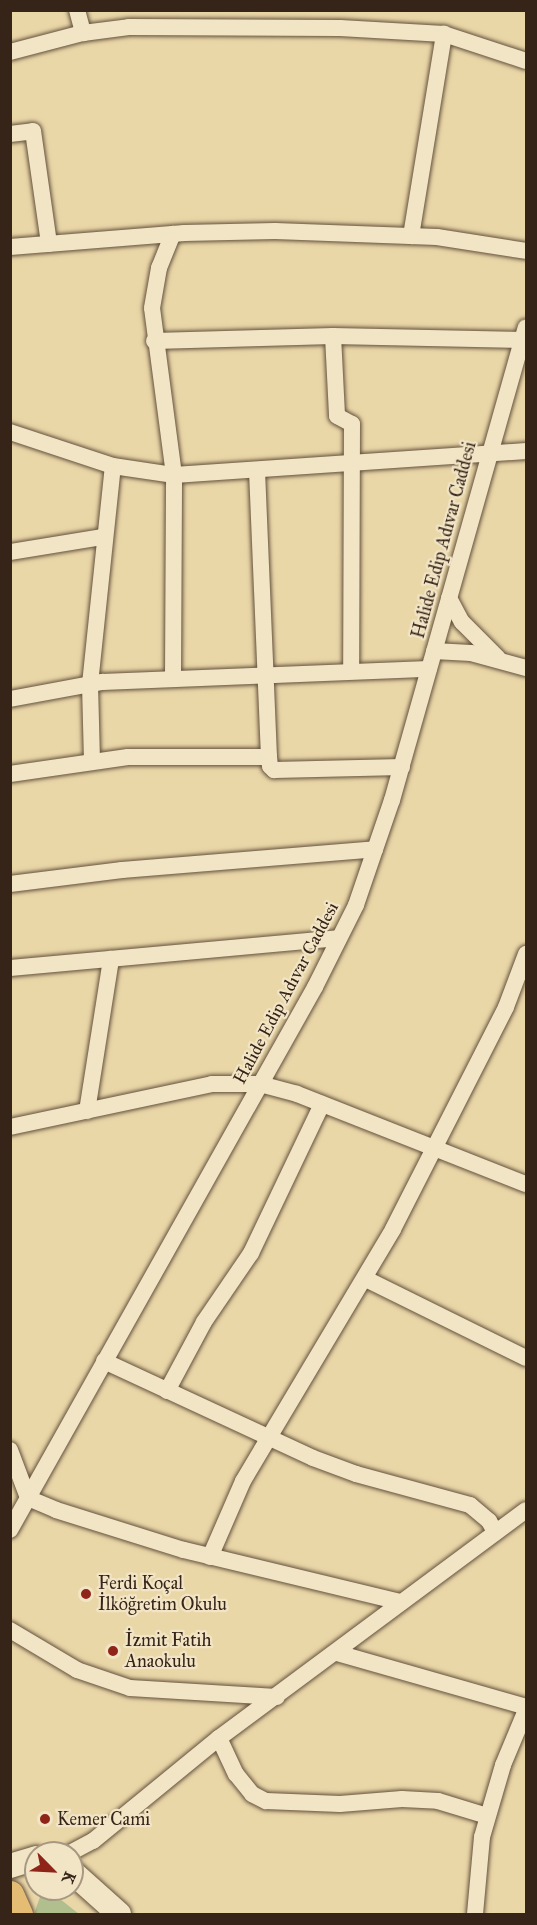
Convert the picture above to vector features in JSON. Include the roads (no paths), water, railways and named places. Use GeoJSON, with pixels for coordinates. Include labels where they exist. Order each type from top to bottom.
{"type":"FeatureCollection","features":[{"type":"Feature","properties":{"kind":"main road"},"geometry":{"type":"LineString","coordinates":[[84,1883],[119,1914]]}},
{"type":"Feature","properties":{"kind":"main road"},"geometry":{"type":"LineString","coordinates":[[10,1894],[19,1914]]}},
{"type":"Feature","properties":{"kind":"street"},"geometry":{"type":"LineString","coordinates":[[77,10],[83,33]]}},
{"type":"Feature","properties":{"kind":"street"},"geometry":{"type":"LineString","coordinates":[[340,10],[340,28]]}},
{"type":"Feature","properties":{"kind":"street"},"geometry":{"type":"LineString","coordinates":[[10,52],[83,33],[174,25],[340,28],[444,34],[526,61]]}},
{"type":"Feature","properties":{"kind":"street"},"geometry":{"type":"LineString","coordinates":[[411,236],[444,34]]}},
{"type":"Feature","properties":{"kind":"street"},"geometry":{"type":"LineString","coordinates":[[10,134],[33,131],[50,244]]}},
{"type":"Feature","properties":{"kind":"street"},"geometry":{"type":"LineString","coordinates":[[10,247],[173,234],[275,231],[411,236],[526,251]]}},
{"type":"Feature","properties":{"kind":"street"},"geometry":{"type":"LineString","coordinates":[[172,677],[174,475],[154,341],[154,298],[159,268],[173,234]]}},
{"type":"Feature","properties":{"kind":"street"},"geometry":{"type":"LineString","coordinates":[[154,341],[525,334]]}},
{"type":"Feature","properties":{"kind":"street","name":"Halide Edip Adıvar Caddesi"},"geometry":{"type":"LineString","coordinates":[[10,1530],[260,1084],[339,938],[375,849],[402,766],[488,453],[525,334]]}},
{"type":"Feature","properties":{"kind":"street"},"geometry":{"type":"LineString","coordinates":[[333,336],[337,416],[352,424],[354,465],[351,670]]}},
{"type":"Feature","properties":{"kind":"street"},"geometry":{"type":"LineString","coordinates":[[10,432],[113,466],[174,475],[257,472],[526,451]]}},
{"type":"Feature","properties":{"kind":"street"},"geometry":{"type":"LineString","coordinates":[[92,761],[90,684],[103,537],[113,466]]}},
{"type":"Feature","properties":{"kind":"street"},"geometry":{"type":"LineString","coordinates":[[257,472],[268,674],[270,766],[274,770],[402,766]]}},
{"type":"Feature","properties":{"kind":"street"},"geometry":{"type":"LineString","coordinates":[[10,552],[103,537]]}},
{"type":"Feature","properties":{"kind":"street"},"geometry":{"type":"LineString","coordinates":[[449,598],[462,622],[499,659]]}},
{"type":"Feature","properties":{"kind":"street"},"geometry":{"type":"LineString","coordinates":[[434,651],[499,659],[526,668]]}},
{"type":"Feature","properties":{"kind":"street"},"geometry":{"type":"LineString","coordinates":[[10,699],[90,684],[172,677],[429,669]]}},
{"type":"Feature","properties":{"kind":"street"},"geometry":{"type":"LineString","coordinates":[[10,774],[92,761],[192,755],[269,757]]}},
{"type":"Feature","properties":{"kind":"street"},"geometry":{"type":"LineString","coordinates":[[10,884],[122,870],[375,849]]}},
{"type":"Feature","properties":{"kind":"street"},"geometry":{"type":"LineString","coordinates":[[10,968],[339,938]]}},
{"type":"Feature","properties":{"kind":"street"},"geometry":{"type":"LineString","coordinates":[[210,1557],[222,1524],[267,1439],[366,1279],[506,1007],[526,954]]}},
{"type":"Feature","properties":{"kind":"street"},"geometry":{"type":"LineString","coordinates":[[87,1111],[111,958]]}},
{"type":"Feature","properties":{"kind":"street"},"geometry":{"type":"LineString","coordinates":[[10,1127],[212,1084],[260,1084],[322,1104],[526,1184]]}},
{"type":"Feature","properties":{"kind":"street"},"geometry":{"type":"LineString","coordinates":[[167,1391],[204,1322],[251,1253],[322,1104]]}},
{"type":"Feature","properties":{"kind":"street"},"geometry":{"type":"LineString","coordinates":[[366,1279],[526,1358]]}},
{"type":"Feature","properties":{"kind":"street"},"geometry":{"type":"LineString","coordinates":[[104,1361],[267,1439],[356,1474],[470,1505],[482,1513],[495,1532]]}},
{"type":"Feature","properties":{"kind":"street"},"geometry":{"type":"LineString","coordinates":[[10,1450],[28,1498],[210,1557],[401,1602]]}},
{"type":"Feature","properties":{"kind":"street"},"geometry":{"type":"LineString","coordinates":[[84,1846],[93,1841],[219,1738],[337,1653],[401,1602],[526,1510]]}},
{"type":"Feature","properties":{"kind":"street"},"geometry":{"type":"LineString","coordinates":[[10,1630],[77,1670],[130,1688],[277,1696]]}},
{"type":"Feature","properties":{"kind":"street"},"geometry":{"type":"LineString","coordinates":[[337,1653],[526,1708],[487,1816],[475,1914]]}},
{"type":"Feature","properties":{"kind":"street"},"geometry":{"type":"LineString","coordinates":[[219,1738],[236,1774],[252,1794],[266,1801],[340,1804],[402,1798],[438,1801],[487,1816]]}},
{"type":"Feature","properties":{"kind":"place","name":"Ferdi Koçal İlköğretim Okulu"},"geometry":{"type":"Point","coordinates":[86,1594]}},
{"type":"Feature","properties":{"kind":"place","name":"İzmit Fatih Anaokulu"},"geometry":{"type":"Point","coordinates":[113,1651]}},
{"type":"Feature","properties":{"kind":"place","name":"Kemer Cami"},"geometry":{"type":"Point","coordinates":[45,1819]}}]}
